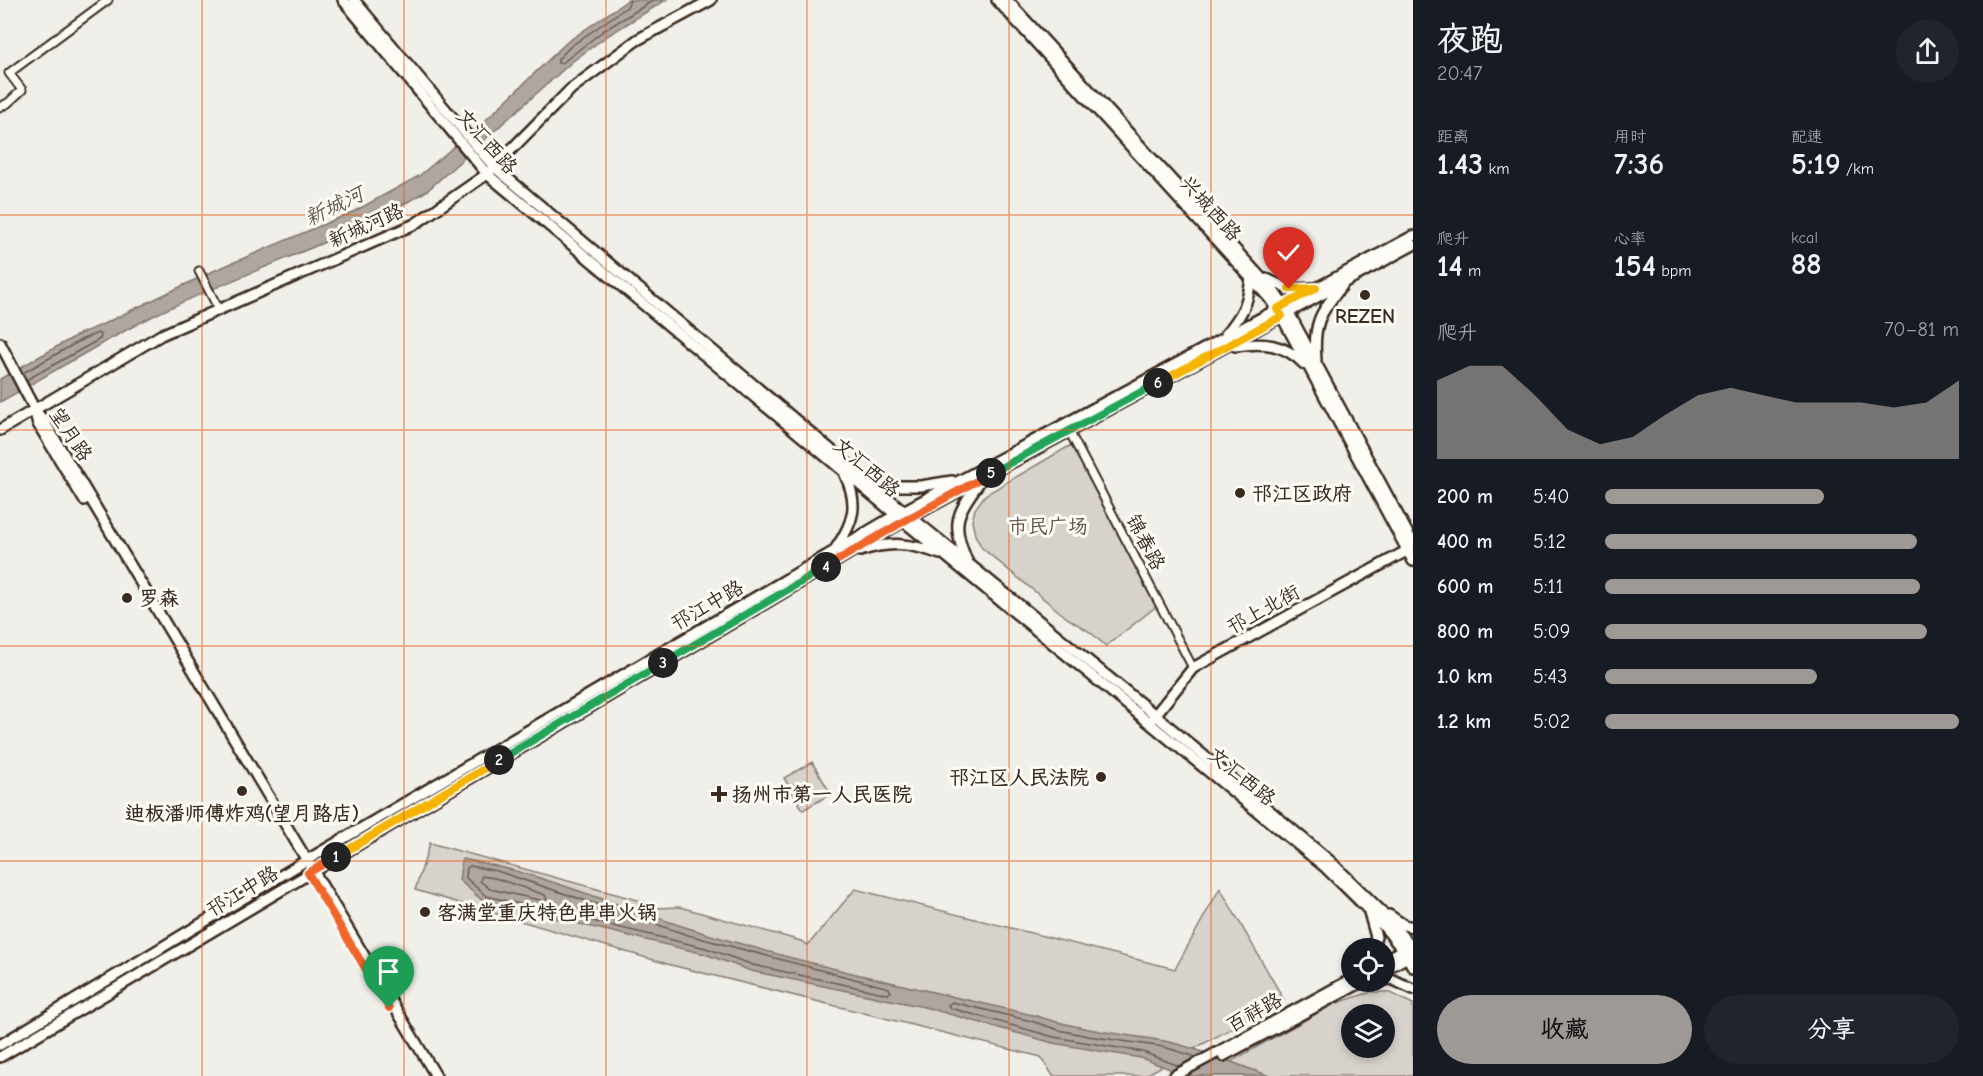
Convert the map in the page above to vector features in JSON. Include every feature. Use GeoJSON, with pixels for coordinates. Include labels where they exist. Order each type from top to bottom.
{"type":"FeatureCollection","features":[{"type":"Feature","properties":{"kind":"main road","name":"文汇西路"},"geometry":{"type":"LineString","coordinates":[[343,0],[490,170],[842,470],[968,563],[1330,861],[1380,910],[1410,950],[1413,967]]}},
{"type":"Feature","properties":{"kind":"main road","name":"文汇西路"},"geometry":{"type":"LineString","coordinates":[[354,0],[460,134]]}},
{"type":"Feature","properties":{"kind":"main road","name":"新城河路"},"geometry":{"type":"LineString","coordinates":[[0,430],[161,335],[415,224],[490,170],[571,89],[637,40],[711,0]]}},
{"type":"Feature","properties":{"kind":"main road","name":"兴城西路"},"geometry":{"type":"LineString","coordinates":[[997,0],[1254,276]]}},
{"type":"Feature","properties":{"kind":"main road","name":"兴城西路"},"geometry":{"type":"LineString","coordinates":[[1007,0],[1283,311],[1411,547],[1413,561]]}},
{"type":"Feature","properties":{"kind":"main road","name":"文汇西路"},"geometry":{"type":"LineString","coordinates":[[490,170],[866,479],[946,556],[1325,867],[1410,950]]}},
{"type":"Feature","properties":{"kind":"main road","name":"邗江中路"},"geometry":{"type":"LineString","coordinates":[[1283,311],[1316,288],[1413,236]]}},
{"type":"Feature","properties":{"kind":"main road","name":"邗江中路"},"geometry":{"type":"LineString","coordinates":[[0,1045],[305,862],[904,516],[960,480],[1413,245]]}},
{"type":"Feature","properties":{"kind":"main road"},"geometry":{"type":"LineString","coordinates":[[1224,343],[1243,312],[1254,276],[1289,289],[1316,288]]}},
{"type":"Feature","properties":{"kind":"main road"},"geometry":{"type":"LineString","coordinates":[[1315,369],[1314,339],[1317,319],[1328,302],[1347,281]]}},
{"type":"Feature","properties":{"kind":"main road","name":"望月路"},"geometry":{"type":"LineString","coordinates":[[0,342],[35,410],[38,424],[305,862],[429,1076]]}},
{"type":"Feature","properties":{"kind":"main road"},"geometry":{"type":"LineString","coordinates":[[1224,343],[1256,342],[1277,346],[1315,369]]}},
{"type":"Feature","properties":{"kind":"main road","name":"邗江中路"},"geometry":{"type":"LineString","coordinates":[[904,516],[982,478],[1069,431],[1224,343]]}},
{"type":"Feature","properties":{"kind":"main road"},"geometry":{"type":"LineString","coordinates":[[837,555],[847,533],[853,511],[853,491],[842,470]]}},
{"type":"Feature","properties":{"kind":"main road"},"geometry":{"type":"LineString","coordinates":[[968,563],[958,538],[956,521],[965,502],[982,478]]}},
{"type":"Feature","properties":{"kind":"main road"},"geometry":{"type":"LineString","coordinates":[[866,479],[899,486],[921,486],[960,480]]}},
{"type":"Feature","properties":{"kind":"main road"},"geometry":{"type":"LineString","coordinates":[[837,555],[897,543],[946,556]]}},
{"type":"Feature","properties":{"kind":"main road","name":"邗上北街"},"geometry":{"type":"LineString","coordinates":[[1148,723],[1193,668],[1411,547]]}},
{"type":"Feature","properties":{"kind":"main road","name":"邗江中路"},"geometry":{"type":"LineString","coordinates":[[0,1057],[837,555]]}},
{"type":"Feature","properties":{"kind":"main road","name":"望月路"},"geometry":{"type":"LineString","coordinates":[[310,872],[436,1076]]}},
{"type":"Feature","properties":{"kind":"main road"},"geometry":{"type":"LineString","coordinates":[[1368,910],[1376,938]]}},
{"type":"Feature","properties":{"kind":"main road"},"geometry":{"type":"LineString","coordinates":[[1380,910],[1404,925],[1413,927]]}},
{"type":"Feature","properties":{"kind":"main road"},"geometry":{"type":"LineString","coordinates":[[1395,956],[1410,950]]}},
{"type":"Feature","properties":{"kind":"main road"},"geometry":{"type":"LineString","coordinates":[[1395,962],[1410,950]]}},
{"type":"Feature","properties":{"kind":"main road"},"geometry":{"type":"LineString","coordinates":[[1395,981],[1413,989]]}},
{"type":"Feature","properties":{"kind":"main road","name":"百祥路"},"geometry":{"type":"LineString","coordinates":[[1187,1076],[1219,1055],[1341,985]]}},
{"type":"Feature","properties":{"kind":"main road","name":"百祥路"},"geometry":{"type":"LineString","coordinates":[[1174,1076],[1344,992]]}},
{"type":"Feature","properties":{"kind":"street"},"geometry":{"type":"LineString","coordinates":[[0,107],[8,103],[21,90],[9,73],[108,0]]}},
{"type":"Feature","properties":{"kind":"street"},"geometry":{"type":"LineString","coordinates":[[199,271],[219,310]]}},
{"type":"Feature","properties":{"kind":"street","name":"锦春路"},"geometry":{"type":"LineString","coordinates":[[1069,431],[1193,668]]}},
{"type":"Feature","properties":{"kind":"green space","name":"市民广场"},"geometry":{"type":"Polygon","coordinates":[[[1071,445],[1158,605],[1106,646],[1090,632],[1067,618],[982,548],[975,535],[972,521],[975,509],[985,495],[1071,445]]]}},
{"type":"Feature","properties":{"kind":"green space"},"geometry":{"type":"Polygon","coordinates":[[[812,762],[831,794],[803,810],[784,778],[812,762]]]}},
{"type":"Feature","properties":{"kind":"green space"},"geometry":{"type":"Polygon","coordinates":[[[430,843],[648,903],[655,908],[680,907],[801,941],[808,945],[855,889],[1175,969],[1220,888],[1284,1000],[1144,1076],[1053,1076],[1041,1057],[671,965],[415,890],[430,843]]]}},
{"type":"Feature","properties":{"kind":"green space"},"geometry":{"type":"Polygon","coordinates":[[[1371,992],[1388,992],[1413,1004],[1413,1076],[1205,1076],[1334,1004],[1371,992]]]}},
{"type":"Feature","properties":{"kind":"water"},"geometry":{"type":"Polygon","coordinates":[[[628,0],[666,0],[607,36],[573,61],[428,190],[361,226],[151,317],[0,402],[0,379],[81,333],[211,272],[355,211],[419,176],[489,117],[567,42],[628,0]]]}},
{"type":"Feature","properties":{"kind":"water"},"geometry":{"type":"Polygon","coordinates":[[[462,859],[548,880],[688,928],[773,953],[1065,1024],[1177,1044],[1270,1076],[1188,1076],[1141,1058],[1053,1043],[924,1007],[751,971],[705,954],[483,901],[459,880],[462,859]]]}},
{"type":"Feature","properties":{"kind":"place","name":"REZEN"},"geometry":{"type":"Point","coordinates":[1365,295]}},
{"type":"Feature","properties":{"kind":"place","name":"邗江区政府"},"geometry":{"type":"Point","coordinates":[1240,493]}},
{"type":"Feature","properties":{"kind":"place","name":"罗森"},"geometry":{"type":"Point","coordinates":[127,598]}},
{"type":"Feature","properties":{"kind":"place","name":"邗江区人民法院"},"geometry":{"type":"Point","coordinates":[1101,777]}},
{"type":"Feature","properties":{"kind":"place","name":"迪板潘师傅炸鸡(望月路店)"},"geometry":{"type":"Point","coordinates":[242,791]}},
{"type":"Feature","properties":{"kind":"place","name":"扬州市第一人民医院"},"geometry":{"type":"Point","coordinates":[719,794]}},
{"type":"Feature","properties":{"kind":"place","name":"客满堂重庆特色串串火锅"},"geometry":{"type":"Point","coordinates":[425,912]}},
{"type":"Feature","properties":{"kind":"route"},"geometry":{"type":"LineString","coordinates":[[389,1008],[308,873],[904,521],[1282,316],[1277,309],[1316,288],[1289,289]]}},
{"type":"Feature","properties":{"kind":"water label","name":"新城河"},"geometry":{"type":"Point","coordinates":[334,206]}}]}
